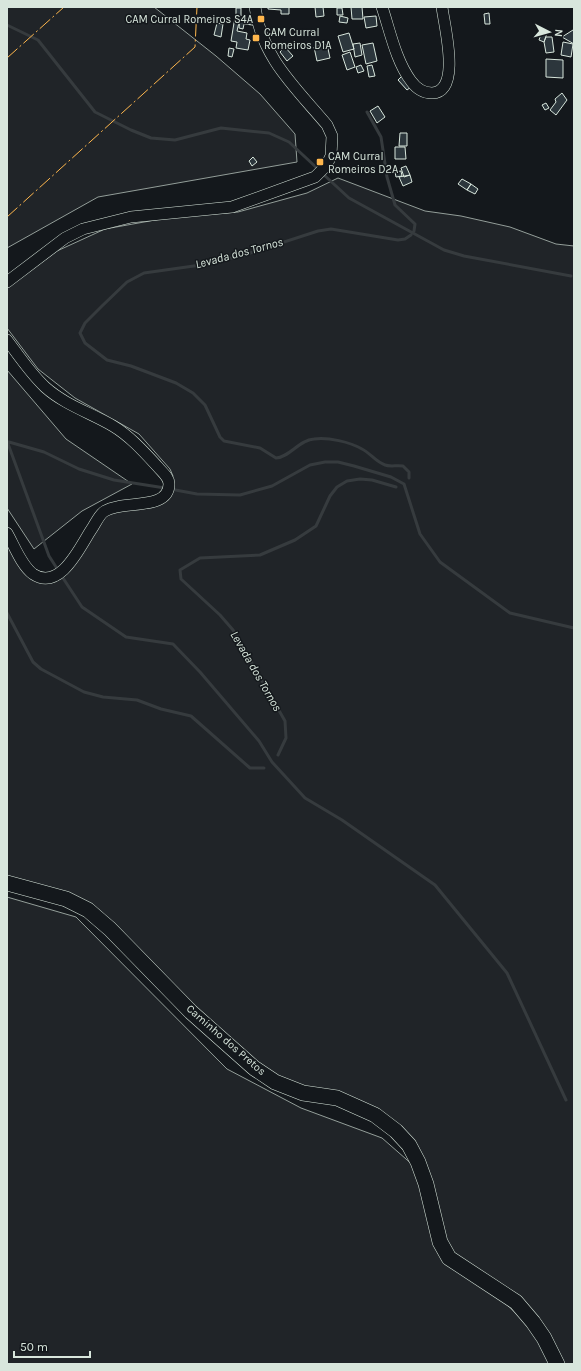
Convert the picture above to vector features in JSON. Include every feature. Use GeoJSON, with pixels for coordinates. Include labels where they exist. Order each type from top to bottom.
{"type":"FeatureCollection","features":[{"type":"Feature","properties":{"kind":"main road","name":"Caminho dos Pretos"},"geometry":{"type":"LineString","coordinates":[[7,883],[66,900],[88,910],[110,928],[191,1012],[254,1068],[275,1082],[303,1093],[337,1098],[375,1115],[396,1130],[408,1145],[418,1162],[426,1184],[440,1242],[449,1258],[516,1302],[544,1338],[557,1364]]}},
{"type":"Feature","properties":{"kind":"street"},"geometry":{"type":"LineString","coordinates":[[7,282],[65,238],[84,229],[131,217],[232,207],[318,175],[326,166],[331,156],[332,136],[327,125],[271,57],[259,31],[255,7]]}},
{"type":"Feature","properties":{"kind":"street"},"geometry":{"type":"LineString","coordinates":[[382,7],[407,75],[418,89],[431,93],[443,88],[449,74],[450,62],[442,7]]}},
{"type":"Feature","properties":{"kind":"street"},"geometry":{"type":"LineString","coordinates":[[7,340],[29,369],[46,388],[69,404],[114,427],[134,443],[168,478],[169,485],[167,492],[162,498],[152,503],[144,502],[119,505],[104,511],[69,565],[54,577],[46,578],[33,574],[7,533]]}},
{"type":"Feature","properties":{"kind":"shaded area"},"geometry":{"type":"Polygon","coordinates":[[[7,7],[154,7],[216,56],[260,94],[295,134],[297,162],[98,197],[7,248],[7,7]]]}},
{"type":"Feature","properties":{"kind":"shaded area"},"geometry":{"type":"Polygon","coordinates":[[[338,178],[425,211],[461,216],[510,227],[556,244],[574,246],[574,1364],[7,1364],[7,897],[76,917],[227,1069],[301,1108],[382,1138],[422,1173],[375,1115],[275,1082],[66,899],[7,883],[7,533],[33,574],[54,577],[104,511],[152,503],[171,483],[173,476],[170,469],[139,434],[75,398],[38,369],[7,328],[7,288],[57,251],[105,229],[172,217],[238,212],[307,193],[338,178]],[[473,1274],[541,1336],[497,1289],[473,1274]]]}},
{"type":"Feature","properties":{"kind":"shaded area"},"geometry":{"type":"Polygon","coordinates":[[[7,370],[66,439],[132,484],[82,511],[34,549],[7,508],[7,370]]]}},
{"type":"Feature","properties":{"kind":"building"},"geometry":{"type":"Polygon","coordinates":[[[268,7],[289,7],[289,14],[281,14],[281,10],[268,9],[268,7]]]}},
{"type":"Feature","properties":{"kind":"building"},"geometry":{"type":"Polygon","coordinates":[[[315,7],[323,7],[324,16],[316,17],[315,7]]]}},
{"type":"Feature","properties":{"kind":"building"},"geometry":{"type":"Polygon","coordinates":[[[351,7],[362,7],[363,19],[352,19],[351,7]]]}},
{"type":"Feature","properties":{"kind":"building"},"geometry":{"type":"Polygon","coordinates":[[[236,8],[241,8],[241,16],[236,16],[236,8]]]}},
{"type":"Feature","properties":{"kind":"building"},"geometry":{"type":"Polygon","coordinates":[[[337,8],[342,8],[343,15],[337,15],[337,8]]]}},
{"type":"Feature","properties":{"kind":"building"},"geometry":{"type":"Polygon","coordinates":[[[489,13],[490,24],[485,24],[484,14],[489,13]]]}},
{"type":"Feature","properties":{"kind":"building"},"geometry":{"type":"Polygon","coordinates":[[[340,16],[348,18],[347,23],[339,22],[340,16]]]}},
{"type":"Feature","properties":{"kind":"building"},"geometry":{"type":"Polygon","coordinates":[[[376,16],[377,26],[366,28],[364,17],[376,16]]]}},
{"type":"Feature","properties":{"kind":"building"},"geometry":{"type":"Polygon","coordinates":[[[218,17],[224,18],[223,24],[217,23],[218,17]]]}},
{"type":"Feature","properties":{"kind":"building"},"geometry":{"type":"Polygon","coordinates":[[[235,17],[240,18],[237,31],[247,33],[246,39],[250,40],[248,50],[236,48],[237,42],[231,41],[235,17]]]}},
{"type":"Feature","properties":{"kind":"building"},"geometry":{"type":"Polygon","coordinates":[[[240,18],[245,19],[243,29],[239,28],[240,18]]]}},
{"type":"Feature","properties":{"kind":"building"},"geometry":{"type":"Polygon","coordinates":[[[245,19],[252,19],[253,25],[244,24],[245,19]]]}},
{"type":"Feature","properties":{"kind":"building"},"geometry":{"type":"Polygon","coordinates":[[[217,23],[223,24],[221,37],[214,35],[217,23]]]}},
{"type":"Feature","properties":{"kind":"building"},"geometry":{"type":"Polygon","coordinates":[[[573,30],[574,31],[574,44],[562,37],[573,30]]]}},
{"type":"Feature","properties":{"kind":"building"},"geometry":{"type":"Polygon","coordinates":[[[542,31],[547,33],[544,42],[539,40],[542,31]]]}},
{"type":"Feature","properties":{"kind":"building"},"geometry":{"type":"Polygon","coordinates":[[[349,33],[354,49],[343,52],[338,36],[349,33]]]}},
{"type":"Feature","properties":{"kind":"building"},"geometry":{"type":"Polygon","coordinates":[[[546,37],[552,37],[554,52],[546,53],[544,42],[546,37]]]}},
{"type":"Feature","properties":{"kind":"building"},"geometry":{"type":"Polygon","coordinates":[[[563,42],[573,44],[571,57],[561,55],[563,42]]]}},
{"type":"Feature","properties":{"kind":"building"},"geometry":{"type":"Polygon","coordinates":[[[360,43],[362,55],[355,57],[353,44],[360,43]]]}},
{"type":"Feature","properties":{"kind":"building"},"geometry":{"type":"Polygon","coordinates":[[[373,43],[377,61],[366,64],[362,45],[373,43]]]}},
{"type":"Feature","properties":{"kind":"building"},"geometry":{"type":"Polygon","coordinates":[[[327,44],[330,58],[317,61],[314,47],[327,44]]]}},
{"type":"Feature","properties":{"kind":"building"},"geometry":{"type":"Polygon","coordinates":[[[285,47],[293,56],[287,61],[280,52],[285,47]]]}},
{"type":"Feature","properties":{"kind":"building"},"geometry":{"type":"Polygon","coordinates":[[[229,48],[234,49],[232,57],[228,56],[229,48]]]}},
{"type":"Feature","properties":{"kind":"building"},"geometry":{"type":"Polygon","coordinates":[[[350,52],[355,67],[347,70],[342,55],[350,52]]]}},
{"type":"Feature","properties":{"kind":"building"},"geometry":{"type":"Polygon","coordinates":[[[546,59],[563,60],[563,78],[546,77],[546,59]]]}},
{"type":"Feature","properties":{"kind":"building"},"geometry":{"type":"Polygon","coordinates":[[[361,65],[364,71],[358,73],[356,67],[361,65]]]}},
{"type":"Feature","properties":{"kind":"building"},"geometry":{"type":"Polygon","coordinates":[[[372,65],[375,76],[369,77],[367,66],[372,65]]]}},
{"type":"Feature","properties":{"kind":"building"},"geometry":{"type":"Polygon","coordinates":[[[402,76],[411,87],[407,90],[398,80],[402,76]]]}},
{"type":"Feature","properties":{"kind":"building"},"geometry":{"type":"Polygon","coordinates":[[[562,93],[567,100],[556,115],[550,110],[556,102],[555,99],[562,93]]]}},
{"type":"Feature","properties":{"kind":"building"},"geometry":{"type":"Polygon","coordinates":[[[546,103],[549,108],[545,110],[542,105],[546,103]]]}},
{"type":"Feature","properties":{"kind":"building"},"geometry":{"type":"Polygon","coordinates":[[[378,106],[385,117],[377,123],[370,111],[378,106]]]}},
{"type":"Feature","properties":{"kind":"building"},"geometry":{"type":"Polygon","coordinates":[[[400,133],[407,133],[407,146],[399,146],[400,133]]]}},
{"type":"Feature","properties":{"kind":"building"},"geometry":{"type":"Polygon","coordinates":[[[395,147],[405,147],[406,159],[395,159],[395,147]]]}},
{"type":"Feature","properties":{"kind":"building"},"geometry":{"type":"Polygon","coordinates":[[[253,157],[257,162],[252,166],[249,161],[253,157]]]}},
{"type":"Feature","properties":{"kind":"building"},"geometry":{"type":"Polygon","coordinates":[[[406,166],[410,175],[404,177],[401,168],[406,166]]]}},
{"type":"Feature","properties":{"kind":"building"},"geometry":{"type":"Polygon","coordinates":[[[401,171],[402,176],[396,177],[395,172],[401,171]]]}},
{"type":"Feature","properties":{"kind":"building"},"geometry":{"type":"Polygon","coordinates":[[[410,175],[412,182],[403,186],[399,177],[410,175]]]}},
{"type":"Feature","properties":{"kind":"building"},"geometry":{"type":"Polygon","coordinates":[[[462,179],[471,184],[467,190],[458,184],[462,179]]]}},
{"type":"Feature","properties":{"kind":"building"},"geometry":{"type":"Polygon","coordinates":[[[471,184],[478,189],[475,194],[467,190],[471,184]]]}},
{"type":"Feature","properties":{"kind":"waterway"},"geometry":{"type":"LineString","coordinates":[[7,25],[38,40],[95,112],[131,130],[151,138],[175,140],[221,128],[269,133],[289,142],[319,170]]}},
{"type":"Feature","properties":{"kind":"waterway","name":"Levada dos Tornos"},"geometry":{"type":"LineString","coordinates":[[367,112],[381,137],[387,177],[395,205],[415,224],[414,231]]}},
{"type":"Feature","properties":{"kind":"waterway"},"geometry":{"type":"LineString","coordinates":[[323,174],[349,198],[444,250],[464,256],[571,276]]}},
{"type":"Feature","properties":{"kind":"waterway","name":"Levada dos Tornos"},"geometry":{"type":"LineString","coordinates":[[409,478],[409,472],[403,466],[385,465],[362,449],[339,441],[326,439],[309,440],[299,445],[286,455],[276,458],[260,448],[224,441],[220,437],[205,405],[193,393],[176,383],[131,366],[107,360],[85,343],[80,333],[85,323],[127,282],[144,273],[208,264],[247,254],[318,231],[331,229],[398,240],[405,239],[411,235]]}},
{"type":"Feature","properties":{"kind":"waterway"},"geometry":{"type":"LineString","coordinates":[[7,441],[49,556],[58,570]]}},
{"type":"Feature","properties":{"kind":"waterway"},"geometry":{"type":"LineString","coordinates":[[9,442],[44,452],[79,469],[114,480],[165,488]]}},
{"type":"Feature","properties":{"kind":"waterway","name":"Levada dos Tornos"},"geometry":{"type":"LineString","coordinates":[[170,489],[197,494],[240,495],[272,486],[310,465],[325,462],[338,462],[391,477],[404,484],[420,534],[440,562],[510,613],[574,628]]}},
{"type":"Feature","properties":{"kind":"waterway","name":"Levada dos Tornos"},"geometry":{"type":"LineString","coordinates":[[278,755],[286,738],[285,721],[233,630],[220,615],[181,579],[180,570],[200,558],[260,555],[295,540],[316,526],[330,496],[337,487],[347,481],[360,479],[372,480],[396,487]]}},
{"type":"Feature","properties":{"kind":"waterway"},"geometry":{"type":"LineString","coordinates":[[61,575],[82,607],[126,637],[173,644],[200,672],[259,741],[272,762],[305,798],[342,820],[435,885],[507,973],[566,1100]]}},
{"type":"Feature","properties":{"kind":"waterway","name":"Levada dos Tornos"},"geometry":{"type":"LineString","coordinates":[[7,613],[33,662],[41,669],[84,692],[103,697],[137,700],[161,709],[191,716],[250,768],[264,768]]}},
{"type":"Feature","properties":{"kind":"power"},"geometry":{"type":"LineString","coordinates":[[7,58],[64,7]]}},
{"type":"Feature","properties":{"kind":"power"},"geometry":{"type":"LineString","coordinates":[[7,217],[195,47],[197,7]]}},
{"type":"Feature","properties":{"kind":"place","name":"CAM Curral Romeiros S4A"},"geometry":{"type":"Point","coordinates":[261,19]}},
{"type":"Feature","properties":{"kind":"place","name":"CAM Curral Romeiros D1A"},"geometry":{"type":"Point","coordinates":[256,38]}},
{"type":"Feature","properties":{"kind":"place","name":"CAM Curral Romeiros D2A"},"geometry":{"type":"Point","coordinates":[320,162]}}]}
